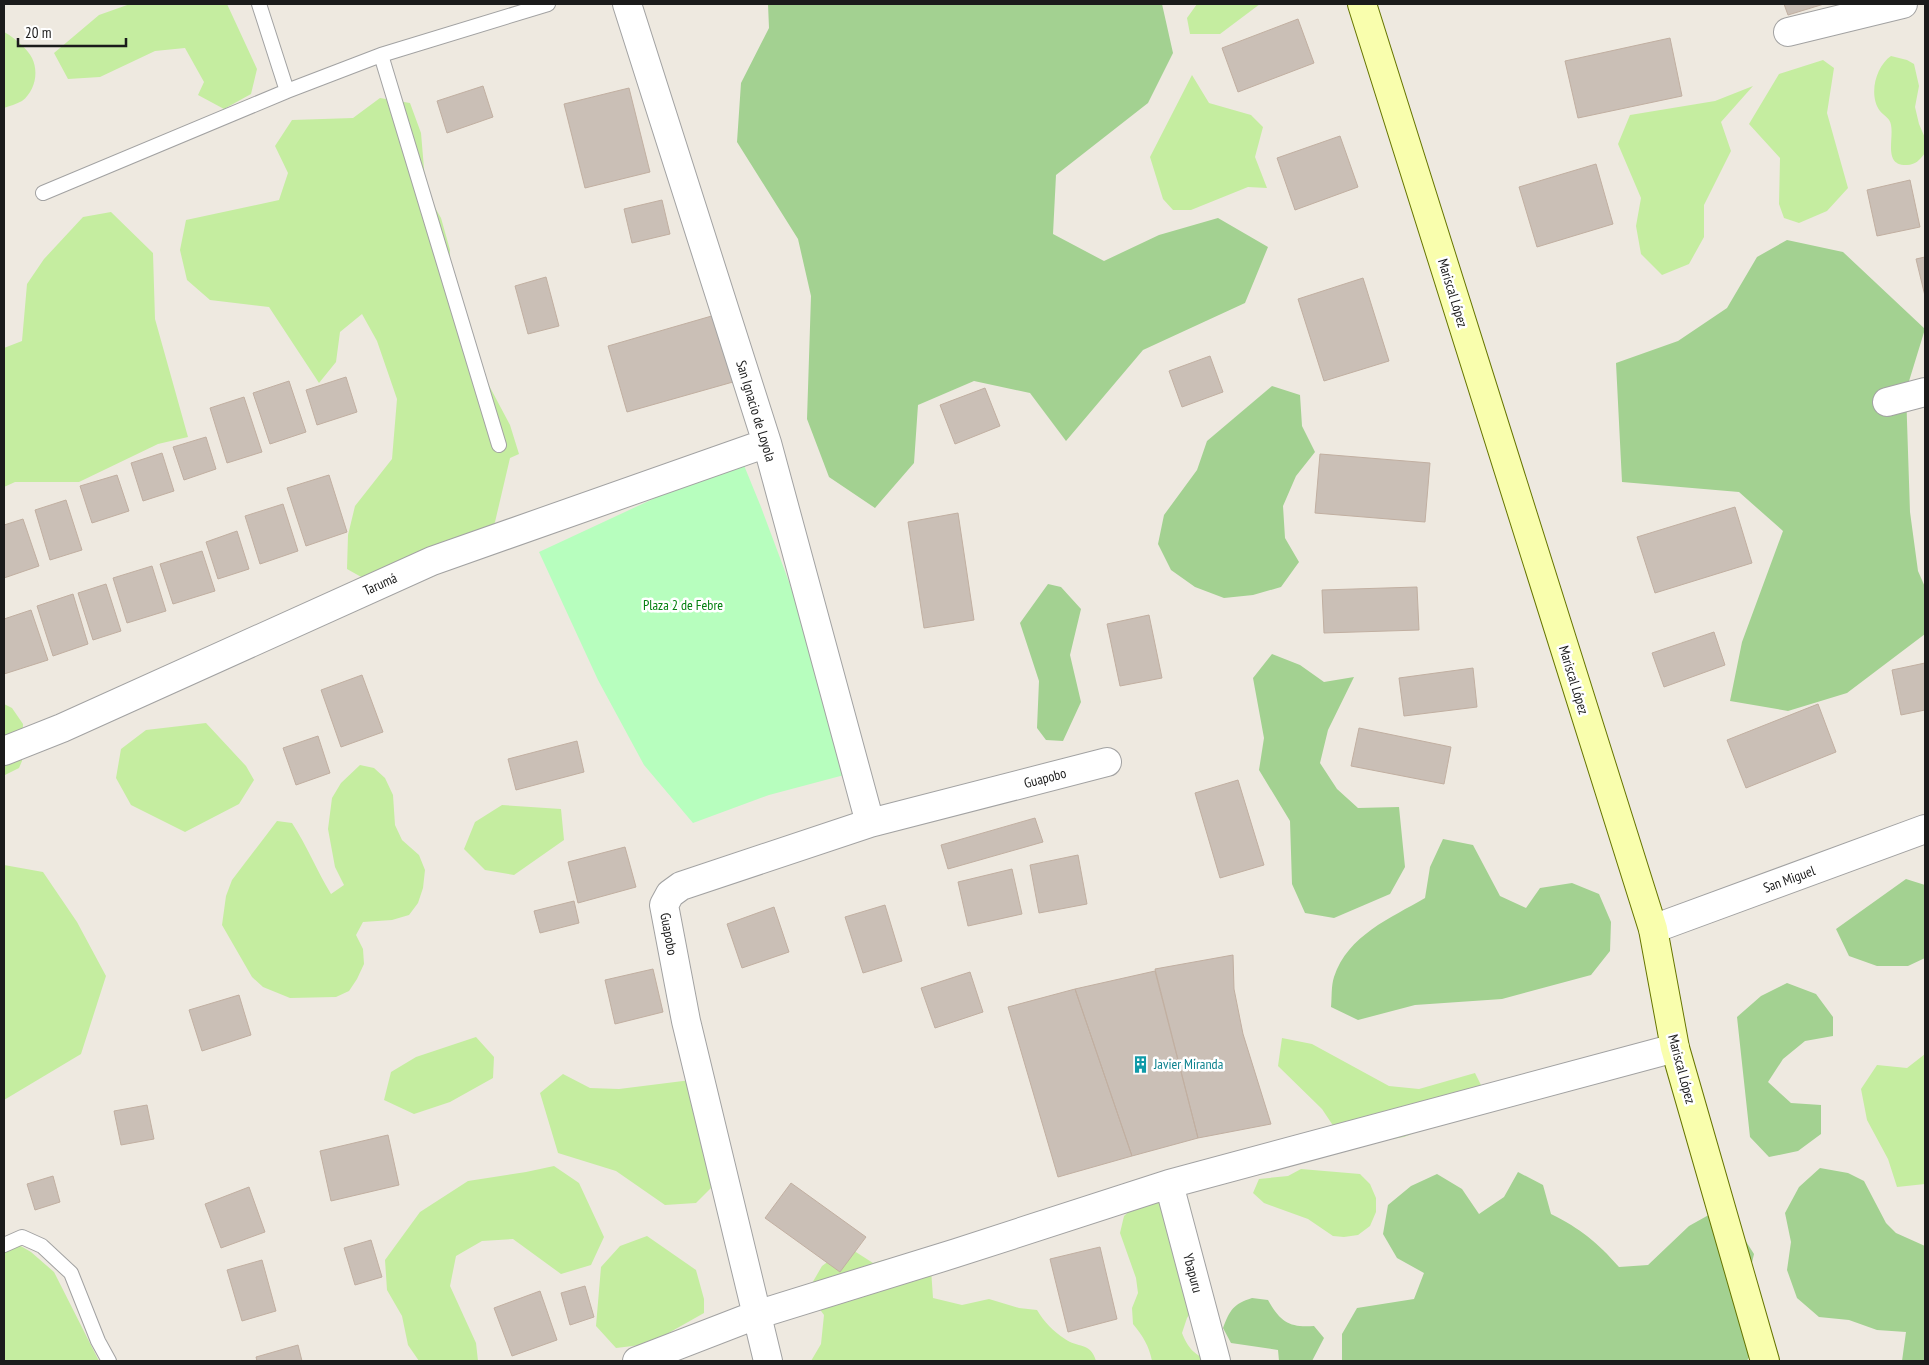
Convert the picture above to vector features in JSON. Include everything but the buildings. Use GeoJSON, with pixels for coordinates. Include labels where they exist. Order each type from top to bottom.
{"type":"FeatureCollection","features":[{"type":"Feature","properties":{"kind":"street","name":"San Ignacio de Loyola"},"geometry":{"type":"LineString","coordinates":[[627,4],[767,443],[870,824]]}},
{"type":"Feature","properties":{"kind":"street","name":"Mariscal López"},"geometry":{"type":"LineString","coordinates":[[1362,4],[1653,929],[1675,1048],[1765,1361]]}},
{"type":"Feature","properties":{"kind":"street"},"geometry":{"type":"LineString","coordinates":[[1788,32],[1904,4]]}},
{"type":"Feature","properties":{"kind":"street"},"geometry":{"type":"LineString","coordinates":[[1887,402],[1925,392]]}},
{"type":"Feature","properties":{"kind":"street","name":"Tarumá"},"geometry":{"type":"LineString","coordinates":[[4,751],[62,728],[432,561],[767,443]]}},
{"type":"Feature","properties":{"kind":"street","name":"Guapobo"},"geometry":{"type":"LineString","coordinates":[[768,1361],[686,1021],[664,905],[670,894],[681,886],[870,824],[1107,762]]}},
{"type":"Feature","properties":{"kind":"street","name":"San Miguel"},"geometry":{"type":"LineString","coordinates":[[1653,929],[1925,829]]}},
{"type":"Feature","properties":{"kind":"street"},"geometry":{"type":"LineString","coordinates":[[637,1361],[756,1314],[956,1253],[1169,1184],[1675,1048]]}},
{"type":"Feature","properties":{"kind":"street","name":"Ybapuru"},"geometry":{"type":"LineString","coordinates":[[1169,1184],[1216,1361]]}},
{"type":"Feature","properties":{"kind":"lane"},"geometry":{"type":"LineString","coordinates":[[259,4],[287,91]]}},
{"type":"Feature","properties":{"kind":"lane"},"geometry":{"type":"LineString","coordinates":[[43,193],[287,91],[381,55],[548,4]]}},
{"type":"Feature","properties":{"kind":"lane"},"geometry":{"type":"LineString","coordinates":[[381,55],[499,446]]}},
{"type":"Feature","properties":{"kind":"lane"},"geometry":{"type":"LineString","coordinates":[[4,1245],[22,1237],[42,1246],[71,1273],[98,1341],[109,1361]]}},
{"type":"Feature","properties":{"kind":"green space"},"geometry":{"type":"Polygon","coordinates":[[[130,4],[227,4],[257,69],[251,94],[224,109],[198,95],[204,82],[185,48],[155,51],[100,77],[68,79],[54,53],[99,15],[130,4]]]}},
{"type":"Feature","properties":{"kind":"green space"},"geometry":{"type":"Polygon","coordinates":[[[768,4],[1162,4],[1173,53],[1148,103],[1056,175],[1053,234],[1104,261],[1159,235],[1218,218],[1268,247],[1245,303],[1143,350],[1066,441],[1030,393],[974,381],[918,405],[914,463],[875,508],[829,477],[807,419],[811,296],[798,239],[737,142],[741,83],[769,28],[768,4]]]}},
{"type":"Feature","properties":{"kind":"green space"},"geometry":{"type":"Polygon","coordinates":[[[1197,4],[1260,4],[1220,34],[1190,34],[1187,18],[1197,4]]]}},
{"type":"Feature","properties":{"kind":"green space"},"geometry":{"type":"Polygon","coordinates":[[[4,32],[19,43],[30,55],[34,63],[35,75],[33,87],[26,97],[20,102],[4,108],[4,32]]]}},
{"type":"Feature","properties":{"kind":"green space"},"geometry":{"type":"Polygon","coordinates":[[[1891,56],[1914,64],[1919,86],[1915,107],[1925,138],[1925,153],[1917,162],[1910,165],[1900,164],[1892,156],[1892,131],[1890,123],[1876,104],[1875,81],[1881,67],[1891,56]]]}},
{"type":"Feature","properties":{"kind":"green space"},"geometry":{"type":"Polygon","coordinates":[[[1823,60],[1834,68],[1827,113],[1848,188],[1827,211],[1799,223],[1784,218],[1779,204],[1780,158],[1749,124],[1779,74],[1823,60]]]}},
{"type":"Feature","properties":{"kind":"green space"},"geometry":{"type":"Polygon","coordinates":[[[1192,75],[1209,103],[1251,115],[1263,127],[1255,157],[1267,188],[1248,187],[1191,210],[1173,210],[1163,199],[1150,157],[1192,75]]]}},
{"type":"Feature","properties":{"kind":"green space"},"geometry":{"type":"Polygon","coordinates":[[[1753,86],[1721,122],[1731,151],[1704,205],[1704,237],[1689,264],[1662,275],[1641,254],[1636,226],[1641,198],[1618,144],[1630,115],[1715,101],[1753,86]]]}},
{"type":"Feature","properties":{"kind":"green space"},"geometry":{"type":"Polygon","coordinates":[[[380,98],[410,103],[421,133],[426,192],[441,218],[450,250],[449,280],[467,344],[510,425],[519,454],[510,458],[495,522],[484,548],[372,583],[347,569],[348,535],[355,506],[392,459],[397,399],[377,341],[362,314],[340,332],[336,362],[319,383],[269,307],[210,300],[187,280],[180,250],[186,220],[279,200],[288,173],[275,146],[292,120],[353,118],[380,98]]]}},
{"type":"Feature","properties":{"kind":"green space"},"geometry":{"type":"Polygon","coordinates":[[[111,212],[153,253],[155,319],[188,437],[158,444],[79,482],[15,482],[4,487],[4,348],[22,341],[27,284],[44,259],[83,217],[111,212]]]}},
{"type":"Feature","properties":{"kind":"green space"},"geometry":{"type":"Polygon","coordinates":[[[1787,240],[1843,252],[1925,329],[1906,391],[1910,512],[1918,571],[1925,587],[1925,634],[1847,693],[1788,711],[1730,701],[1742,642],[1783,531],[1739,492],[1622,482],[1616,363],[1678,341],[1727,308],[1757,257],[1787,240]]]}},
{"type":"Feature","properties":{"kind":"green space"},"geometry":{"type":"Polygon","coordinates":[[[1272,386],[1300,395],[1302,426],[1315,452],[1296,476],[1283,506],[1285,538],[1299,562],[1281,587],[1253,595],[1224,598],[1195,587],[1171,570],[1158,544],[1164,515],[1197,470],[1207,441],[1272,386]]]}},
{"type":"Feature","properties":{"kind":"green space","name":"Plaza 2 de Febre"},"geometry":{"type":"Polygon","coordinates":[[[741,458],[863,770],[769,795],[693,823],[644,765],[598,680],[539,552],[741,458]]]}},
{"type":"Feature","properties":{"kind":"green space"},"geometry":{"type":"Polygon","coordinates":[[[1048,584],[1061,587],[1081,609],[1070,655],[1081,702],[1063,741],[1046,740],[1037,728],[1039,681],[1020,623],[1048,584]]]}},
{"type":"Feature","properties":{"kind":"green space"},"geometry":{"type":"Polygon","coordinates":[[[1272,654],[1300,665],[1324,682],[1354,677],[1328,730],[1320,763],[1337,789],[1358,808],[1399,807],[1405,867],[1390,894],[1334,918],[1305,913],[1292,884],[1290,821],[1259,770],[1264,738],[1253,678],[1272,654]]]}},
{"type":"Feature","properties":{"kind":"green space"},"geometry":{"type":"Polygon","coordinates":[[[4,704],[12,708],[23,724],[22,761],[19,768],[5,775],[4,704]]]}},
{"type":"Feature","properties":{"kind":"green space"},"geometry":{"type":"Polygon","coordinates":[[[206,723],[246,766],[254,780],[239,804],[185,832],[131,805],[116,778],[121,749],[146,730],[206,723]]]}},
{"type":"Feature","properties":{"kind":"green space"},"geometry":{"type":"Polygon","coordinates":[[[360,765],[374,768],[385,778],[393,795],[395,825],[402,840],[419,855],[425,870],[423,888],[418,903],[409,915],[392,920],[363,922],[356,935],[363,949],[364,964],[349,991],[336,997],[290,998],[263,987],[252,977],[222,925],[226,896],[232,880],[277,821],[292,823],[331,894],[344,885],[335,867],[328,829],[332,798],[341,783],[360,765]]]}},
{"type":"Feature","properties":{"kind":"green space"},"geometry":{"type":"Polygon","coordinates":[[[502,805],[561,809],[564,840],[514,875],[485,870],[464,849],[475,822],[502,805]]]}},
{"type":"Feature","properties":{"kind":"green space"},"geometry":{"type":"Polygon","coordinates":[[[1443,839],[1473,845],[1500,896],[1526,908],[1540,888],[1572,883],[1599,894],[1611,922],[1610,951],[1591,975],[1502,999],[1415,1005],[1358,1020],[1331,1007],[1334,977],[1349,950],[1372,929],[1425,898],[1430,867],[1443,839]]]}},
{"type":"Feature","properties":{"kind":"green space"},"geometry":{"type":"Polygon","coordinates":[[[4,865],[43,872],[77,922],[106,976],[81,1054],[4,1100],[4,865]]]}},
{"type":"Feature","properties":{"kind":"green space"},"geometry":{"type":"Polygon","coordinates":[[[1906,879],[1925,885],[1925,958],[1908,966],[1877,966],[1849,956],[1836,929],[1906,879]]]}},
{"type":"Feature","properties":{"kind":"green space"},"geometry":{"type":"Polygon","coordinates":[[[1787,983],[1816,994],[1833,1017],[1833,1036],[1805,1041],[1783,1059],[1768,1082],[1791,1103],[1821,1105],[1821,1134],[1798,1151],[1769,1157],[1750,1137],[1737,1017],[1761,996],[1787,983]]]}},
{"type":"Feature","properties":{"kind":"green space"},"geometry":{"type":"Polygon","coordinates":[[[476,1037],[494,1057],[493,1078],[450,1102],[414,1114],[384,1100],[391,1072],[416,1057],[476,1037]]]}},
{"type":"Feature","properties":{"kind":"green space"},"geometry":{"type":"Polygon","coordinates":[[[1282,1038],[1312,1044],[1389,1086],[1419,1089],[1475,1073],[1483,1089],[1434,1125],[1404,1137],[1369,1143],[1338,1133],[1322,1109],[1278,1066],[1282,1038]]]}},
{"type":"Feature","properties":{"kind":"green space"},"geometry":{"type":"Polygon","coordinates":[[[1925,1054],[1925,1184],[1897,1187],[1888,1159],[1867,1120],[1861,1089],[1877,1065],[1907,1068],[1925,1054]]]}},
{"type":"Feature","properties":{"kind":"green space"},"geometry":{"type":"Polygon","coordinates":[[[563,1074],[590,1088],[619,1089],[707,1078],[717,1182],[696,1203],[665,1205],[616,1171],[558,1153],[540,1093],[563,1074]]]}},
{"type":"Feature","properties":{"kind":"green space"},"geometry":{"type":"Polygon","coordinates":[[[554,1166],[579,1183],[604,1237],[591,1265],[561,1274],[513,1239],[482,1241],[456,1256],[450,1286],[476,1343],[478,1361],[419,1361],[408,1345],[402,1316],[387,1290],[385,1260],[420,1212],[468,1181],[554,1166]]]}},
{"type":"Feature","properties":{"kind":"green space"},"geometry":{"type":"Polygon","coordinates":[[[1820,1168],[1848,1173],[1864,1181],[1886,1223],[1896,1233],[1925,1246],[1925,1361],[1902,1361],[1906,1332],[1877,1330],[1849,1320],[1819,1317],[1797,1298],[1787,1270],[1791,1242],[1785,1213],[1799,1187],[1820,1168]]]}},
{"type":"Feature","properties":{"kind":"green space"},"geometry":{"type":"Polygon","coordinates":[[[1301,1169],[1360,1174],[1370,1184],[1376,1198],[1376,1212],[1370,1226],[1358,1235],[1333,1236],[1308,1219],[1264,1203],[1253,1193],[1259,1179],[1288,1176],[1301,1169]]]}},
{"type":"Feature","properties":{"kind":"green space"},"geometry":{"type":"Polygon","coordinates":[[[1518,1172],[1543,1185],[1551,1214],[1588,1237],[1619,1267],[1648,1265],[1689,1226],[1714,1212],[1738,1229],[1754,1254],[1740,1313],[1759,1336],[1747,1361],[1342,1361],[1342,1334],[1357,1308],[1414,1299],[1424,1273],[1397,1258],[1383,1234],[1388,1205],[1411,1186],[1437,1174],[1462,1189],[1479,1214],[1504,1197],[1518,1172]]]}},
{"type":"Feature","properties":{"kind":"green space"},"geometry":{"type":"Polygon","coordinates":[[[1176,1195],[1190,1203],[1195,1306],[1187,1318],[1182,1333],[1186,1343],[1192,1350],[1208,1361],[1152,1361],[1145,1341],[1133,1324],[1132,1308],[1138,1293],[1136,1278],[1120,1233],[1124,1216],[1135,1206],[1176,1195]]]}},
{"type":"Feature","properties":{"kind":"green space"},"geometry":{"type":"Polygon","coordinates":[[[647,1236],[696,1270],[704,1299],[704,1313],[649,1344],[616,1348],[596,1326],[601,1267],[620,1246],[647,1236]]]}},
{"type":"Feature","properties":{"kind":"green space"},"geometry":{"type":"Polygon","coordinates":[[[4,1238],[31,1252],[54,1272],[99,1361],[4,1361],[4,1238]]]}},
{"type":"Feature","properties":{"kind":"green space"},"geometry":{"type":"Polygon","coordinates":[[[848,1247],[873,1263],[906,1254],[931,1269],[933,1298],[962,1305],[989,1299],[1019,1308],[1037,1310],[1061,1336],[1091,1351],[1096,1361],[811,1361],[821,1344],[824,1315],[807,1292],[822,1266],[848,1247]]]}},
{"type":"Feature","properties":{"kind":"green space"},"geometry":{"type":"Polygon","coordinates":[[[1252,1298],[1268,1300],[1272,1308],[1286,1322],[1298,1326],[1314,1326],[1324,1338],[1312,1361],[1279,1361],[1278,1350],[1231,1343],[1223,1328],[1228,1317],[1236,1305],[1252,1298]]]}},
{"type":"Feature","properties":{"kind":"place","name":"Javier Miranda"},"geometry":{"type":"Point","coordinates":[1140,1064]}}]}
